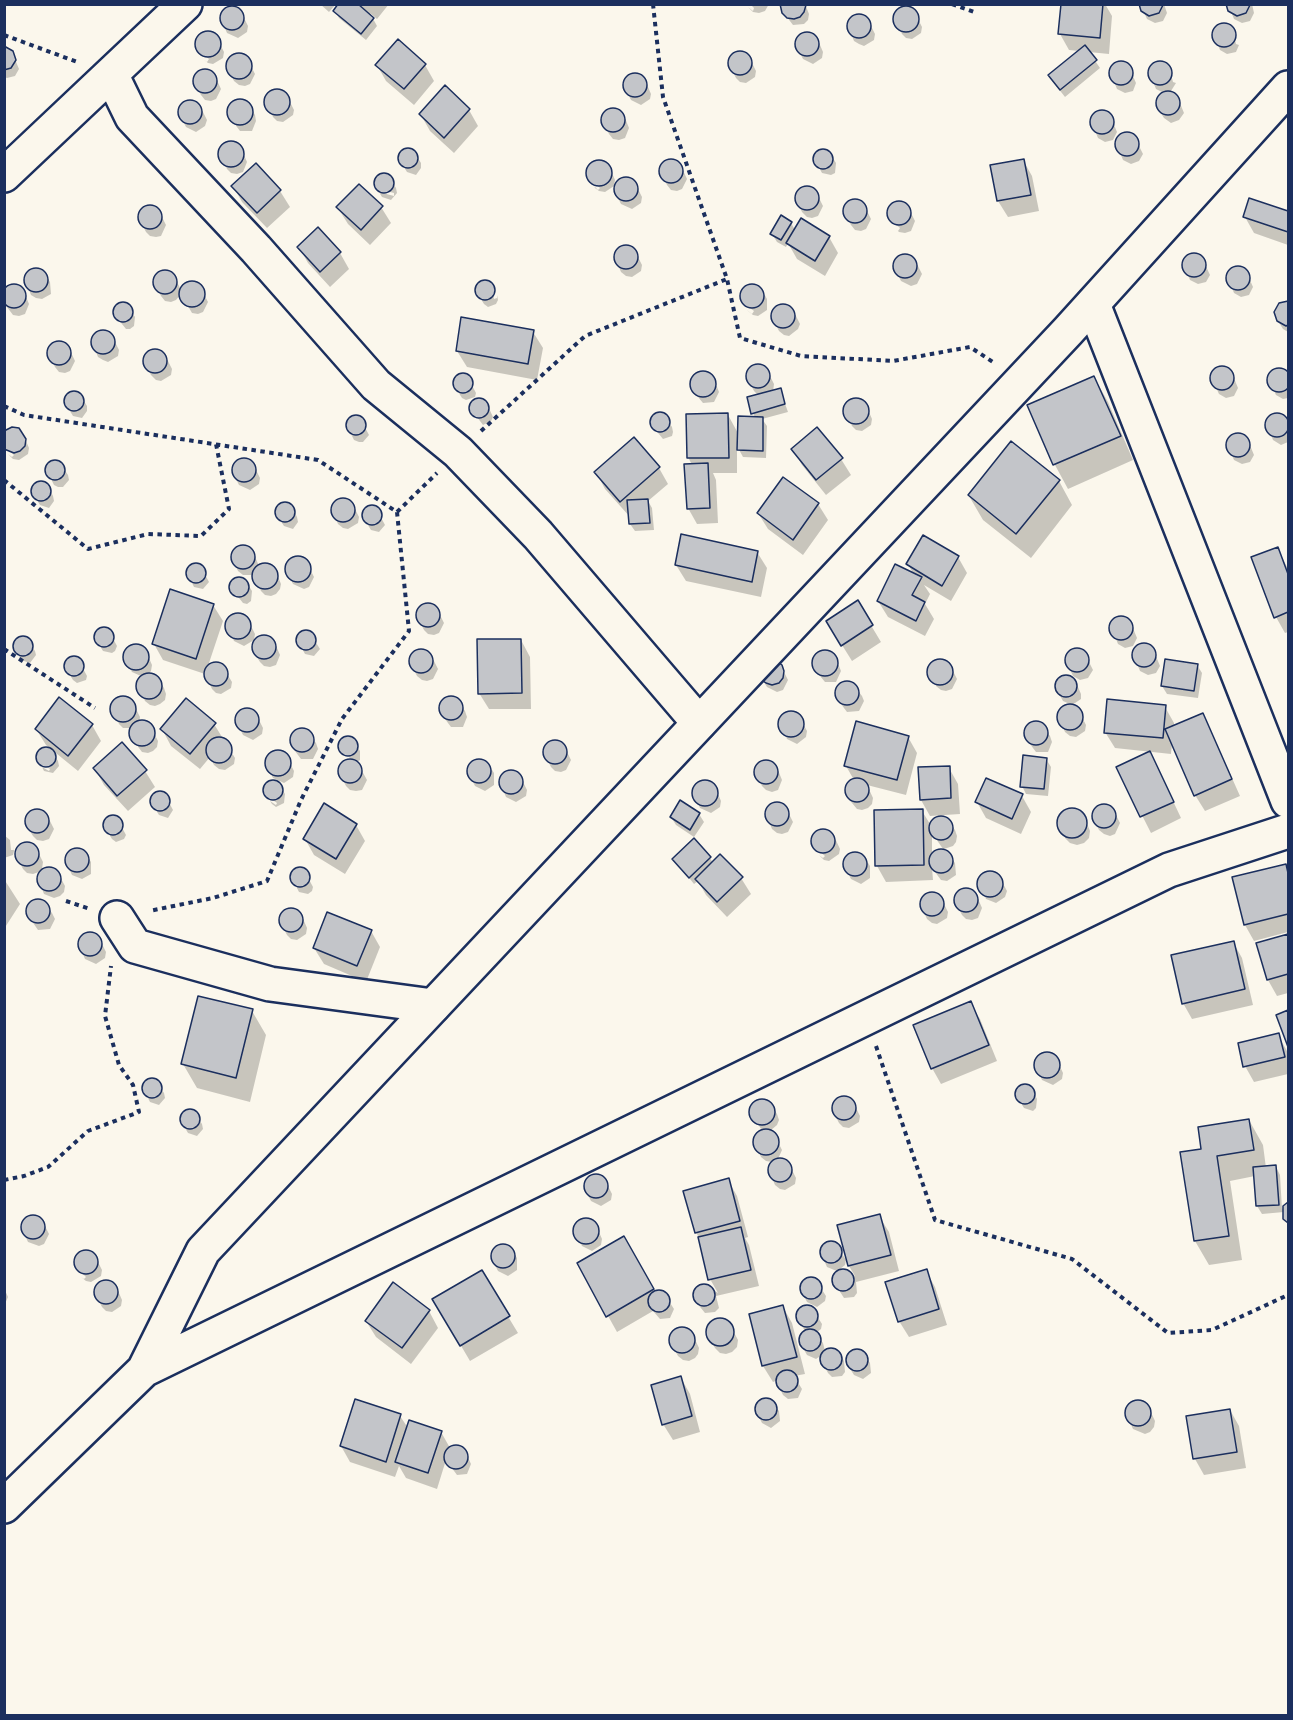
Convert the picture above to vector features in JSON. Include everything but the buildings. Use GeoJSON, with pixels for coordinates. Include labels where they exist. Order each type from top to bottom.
{"type":"FeatureCollection","features":[{"type":"Feature","properties":{"kind":"street"},"geometry":{"type":"LineString","coordinates":[[4,175],[185,4]]}},
{"type":"Feature","properties":{"kind":"street"},"geometry":{"type":"LineString","coordinates":[[111,75],[132,117],[256,249],[376,385],[458,452],[538,535],[699,723]]}},
{"type":"Feature","properties":{"kind":"street"},"geometry":{"type":"LineString","coordinates":[[144,1370],[203,1251],[1093,304],[1288,88]]}},
{"type":"Feature","properties":{"kind":"street"},"geometry":{"type":"LineString","coordinates":[[1093,304],[1288,801]]}},
{"type":"Feature","properties":{"kind":"street"},"geometry":{"type":"LineString","coordinates":[[4,1506],[144,1370],[1169,870],[1288,831]]}},
{"type":"Feature","properties":{"kind":"street"},"geometry":{"type":"LineString","coordinates":[[117,918],[135,946],[270,984],[433,1006]]}},
{"type":"Feature","properties":{"kind":"path"},"geometry":{"type":"LineString","coordinates":[[653,4],[663,97],[727,279],[740,338],[801,356],[893,361],[969,346],[1021,381]]}},
{"type":"Feature","properties":{"kind":"path"},"geometry":{"type":"LineString","coordinates":[[952,4],[977,13]]}},
{"type":"Feature","properties":{"kind":"path"},"geometry":{"type":"LineString","coordinates":[[4,35],[111,75]]}},
{"type":"Feature","properties":{"kind":"path"},"geometry":{"type":"LineString","coordinates":[[397,512],[458,452],[585,336],[727,279]]}},
{"type":"Feature","properties":{"kind":"path"},"geometry":{"type":"LineString","coordinates":[[4,406],[24,415],[318,460],[397,512]]}},
{"type":"Feature","properties":{"kind":"path"},"geometry":{"type":"LineString","coordinates":[[4,480],[88,549],[148,534],[201,536],[229,509],[216,444]]}},
{"type":"Feature","properties":{"kind":"path"},"geometry":{"type":"LineString","coordinates":[[66,901],[117,918],[213,898],[267,881],[301,800],[342,719],[409,631],[397,512]]}},
{"type":"Feature","properties":{"kind":"path"},"geometry":{"type":"LineString","coordinates":[[4,649],[95,708]]}},
{"type":"Feature","properties":{"kind":"path"},"geometry":{"type":"LineString","coordinates":[[4,1180],[24,1176],[48,1167],[88,1131],[139,1112],[133,1085],[119,1065],[105,1016],[117,918]]}},
{"type":"Feature","properties":{"kind":"path"},"geometry":{"type":"LineString","coordinates":[[866,1018],[935,1220],[1072,1259],[1168,1333],[1212,1330],[1288,1295]]}}]}
